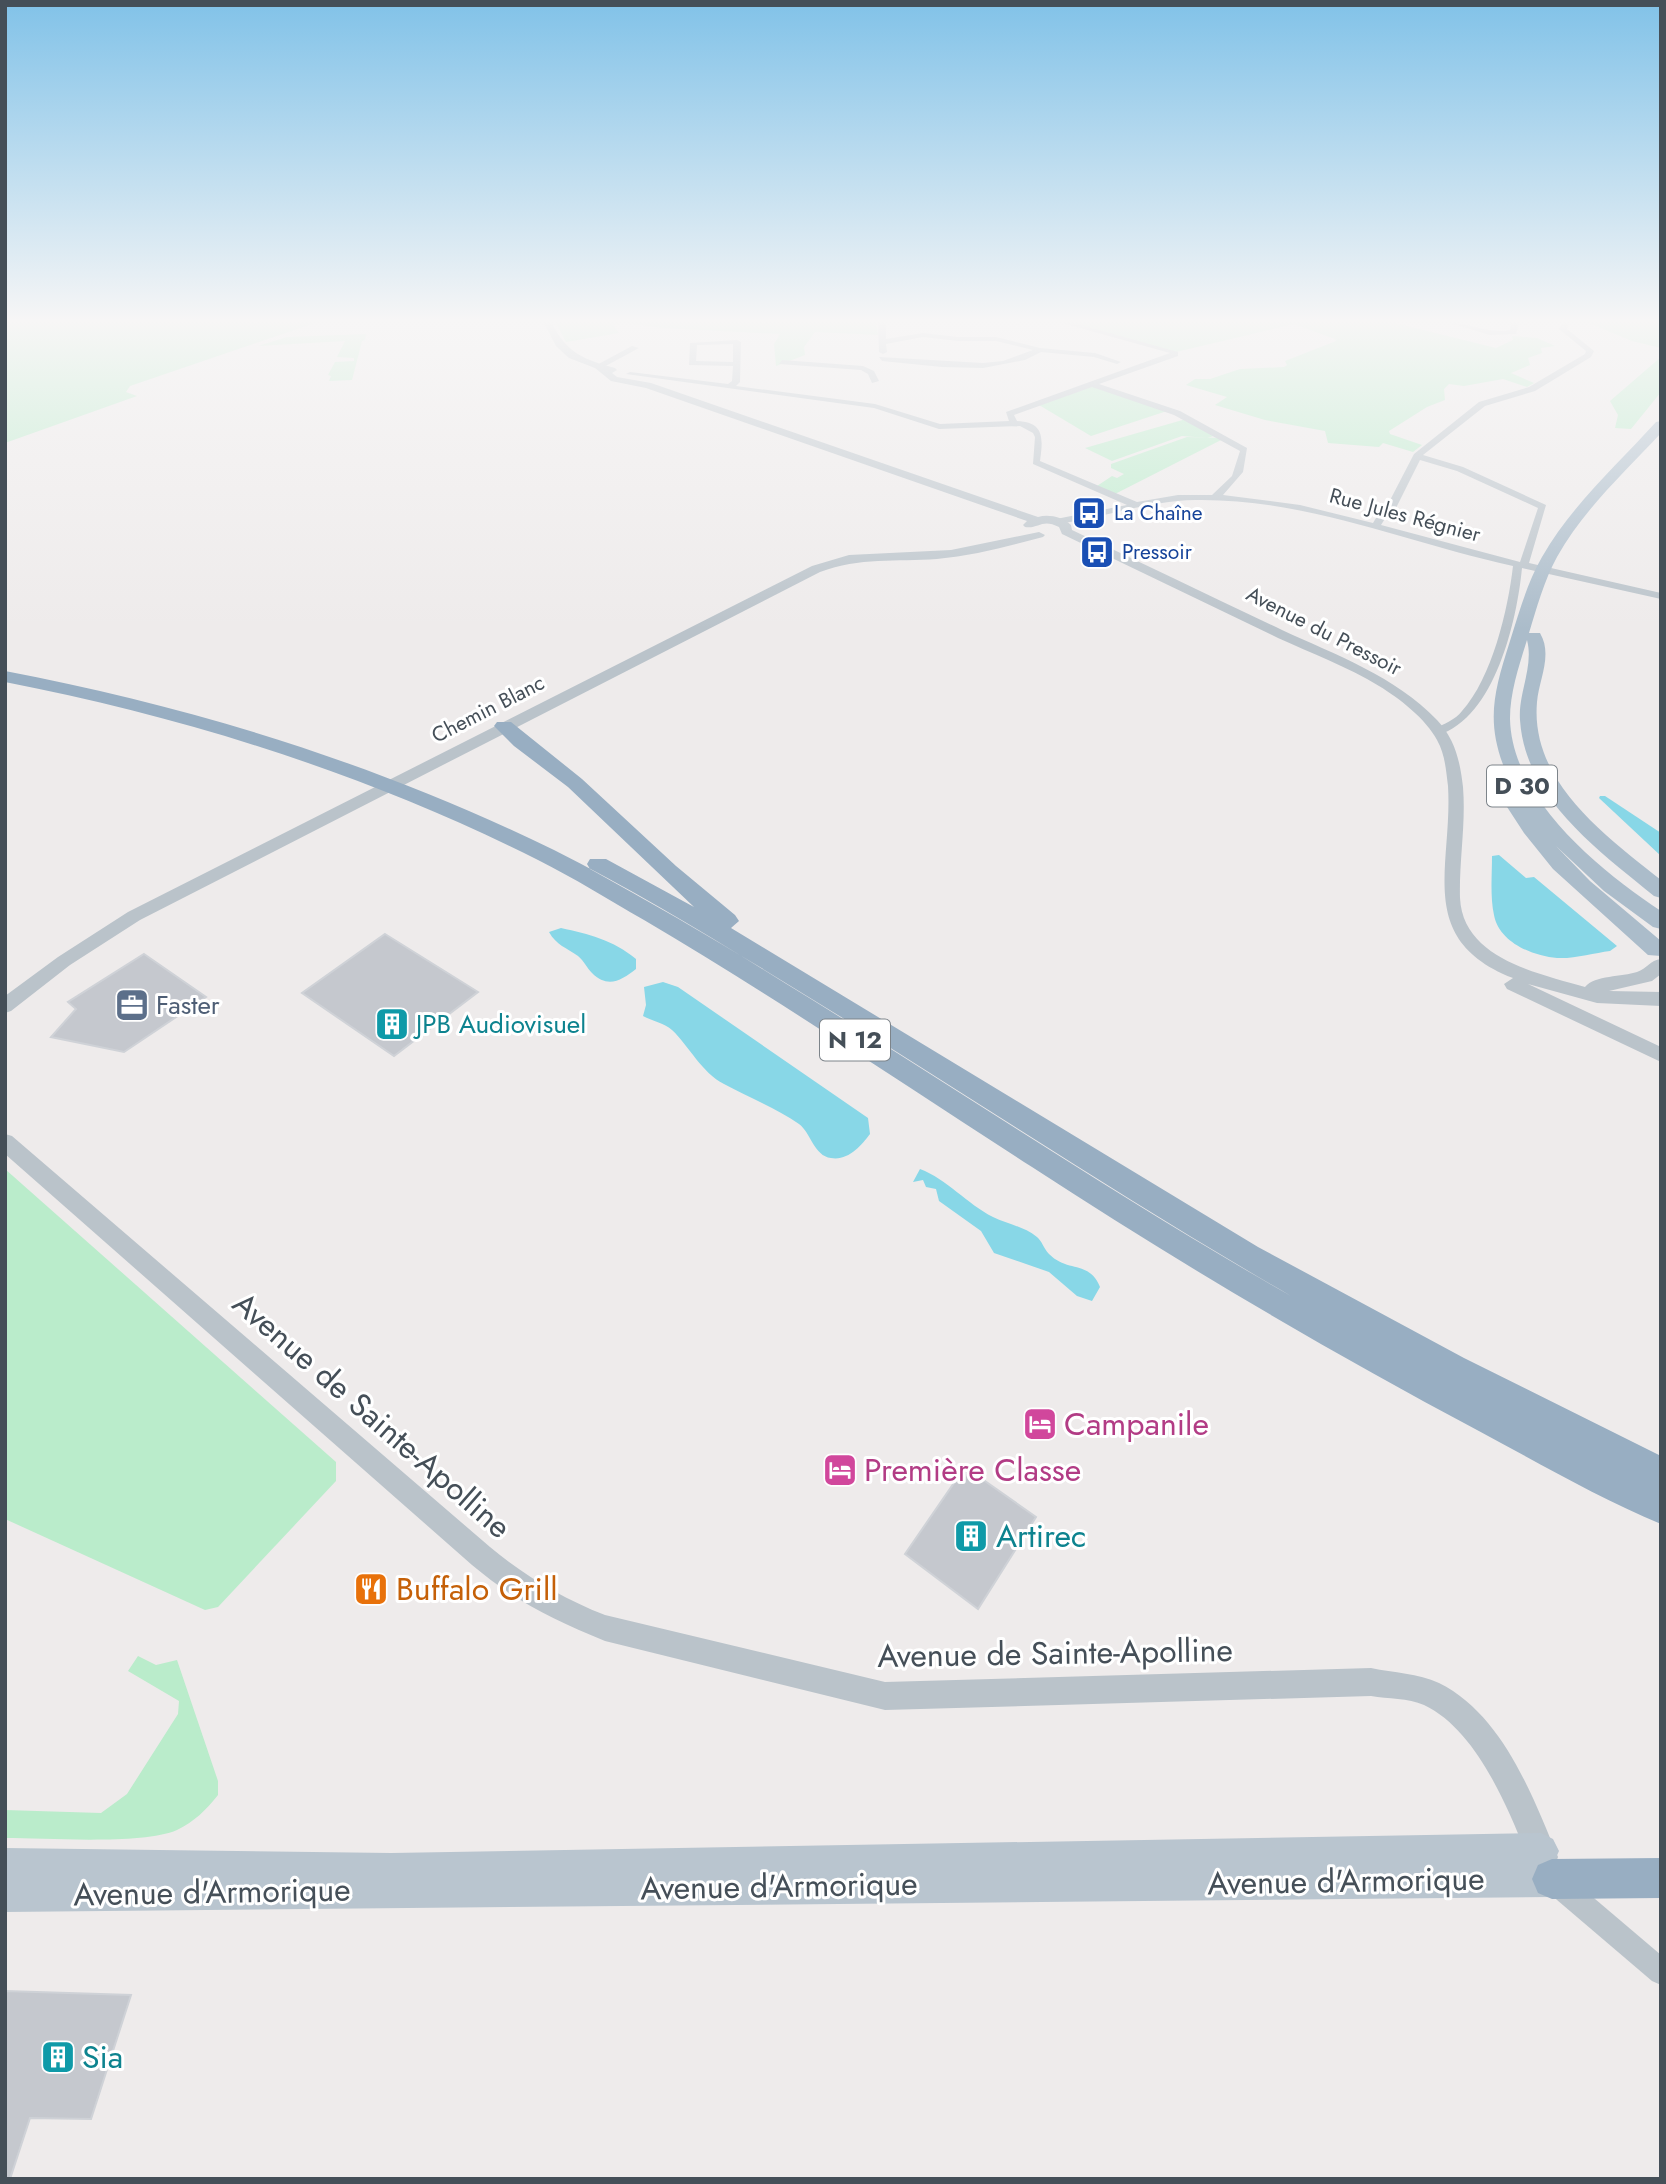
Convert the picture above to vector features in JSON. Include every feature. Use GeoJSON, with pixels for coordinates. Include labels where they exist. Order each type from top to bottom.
{"type":"FeatureCollection","features":[{"type":"Feature","properties":{"kind":"highway","name":"N 12"},"geometry":{"type":"LineString","coordinates":[[5,663],[148,693],[214,710],[309,740],[414,778],[543,836],[631,881],[801,982],[1226,1242],[1407,1344],[1554,1422],[1661,1473]]}},
{"type":"Feature","properties":{"kind":"highway","name":"N 12"},"geometry":{"type":"LineString","coordinates":[[5,676],[134,703],[296,750],[399,788],[532,848],[725,957],[1097,1195],[1208,1262],[1383,1364],[1661,1507]]}},
{"type":"Feature","properties":{"kind":"highway"},"geometry":{"type":"LineString","coordinates":[[504,726],[515,739],[574,782],[668,874],[780,959],[801,982]]}},
{"type":"Feature","properties":{"kind":"highway"},"geometry":{"type":"LineString","coordinates":[[1546,1865],[1661,1878]]}},
{"type":"Feature","properties":{"kind":"main road","name":"D 30"},"geometry":{"type":"LineString","coordinates":[[1661,425],[1574,521],[1548,560],[1532,597],[1506,686],[1502,730],[1516,776],[1533,804],[1577,856],[1661,922]]}},
{"type":"Feature","properties":{"kind":"main road","name":"D 30"},"geometry":{"type":"LineString","coordinates":[[1661,441],[1576,539],[1549,587],[1518,705],[1518,733],[1530,773],[1547,802],[1574,835],[1624,881],[1661,909]]}},
{"type":"Feature","properties":{"kind":"main road"},"geometry":{"type":"LineString","coordinates":[[1534,637],[1539,650],[1528,705],[1529,735],[1536,760],[1559,795],[1602,842],[1661,891]]}},
{"type":"Feature","properties":{"kind":"main road"},"geometry":{"type":"LineString","coordinates":[[1506,686],[1497,695],[1493,731],[1504,787],[1516,809],[1533,834],[1556,859],[1583,886],[1645,937],[1659,955]]}},
{"type":"Feature","properties":{"kind":"main road","name":"Avenue d'Armorique"},"geometry":{"type":"LineString","coordinates":[[5,1866],[391,1871],[1546,1865]]}},
{"type":"Feature","properties":{"kind":"main road","name":"Avenue d'Armorique"},"geometry":{"type":"LineString","coordinates":[[5,1894],[1546,1865]]}},
{"type":"Feature","properties":{"kind":"street"},"geometry":{"type":"LineString","coordinates":[[761,425],[1015,515],[1031,530]]}},
{"type":"Feature","properties":{"kind":"street"},"geometry":{"type":"LineString","coordinates":[[933,425],[939,427]]}},
{"type":"Feature","properties":{"kind":"street"},"geometry":{"type":"LineString","coordinates":[[912,430],[965,425]]}},
{"type":"Feature","properties":{"kind":"street"},"geometry":{"type":"LineString","coordinates":[[1022,425],[1036,431],[1039,437],[1036,462],[1136,505]]}},
{"type":"Feature","properties":{"kind":"street"},"geometry":{"type":"LineString","coordinates":[[1199,425],[1244,450],[1243,467],[1232,483],[1215,497]]}},
{"type":"Feature","properties":{"kind":"street"},"geometry":{"type":"LineString","coordinates":[[1376,525],[1382,515],[1390,510],[1417,456],[1456,425]]}},
{"type":"Feature","properties":{"kind":"street"},"geometry":{"type":"LineString","coordinates":[[1417,456],[1460,469],[1543,508],[1482,689],[1472,706],[1459,719],[1434,726]]}},
{"type":"Feature","properties":{"kind":"street","name":"Rue Jules Régnier"},"geometry":{"type":"LineString","coordinates":[[1064,527],[1136,505],[1181,498],[1215,497],[1296,507],[1376,525],[1448,548],[1661,596]]}},
{"type":"Feature","properties":{"kind":"street","name":"Chemin Blanc"},"geometry":{"type":"LineString","coordinates":[[5,1006],[65,961],[134,916],[504,726],[840,559],[868,554],[939,555],[1031,530],[1064,527]]}},
{"type":"Feature","properties":{"kind":"street","name":"Avenue du Pressoir"},"geometry":{"type":"LineString","coordinates":[[1064,527],[1082,539],[1384,683],[1434,726],[1446,741],[1457,777],[1453,909],[1466,935],[1499,964],[1523,977],[1569,989]]}},
{"type":"Feature","properties":{"kind":"street","name":"Avenue du Pressoir"},"geometry":{"type":"LineString","coordinates":[[1454,836],[1443,851],[1441,914],[1452,934],[1468,953],[1505,979],[1611,1033],[1661,1055]]}},
{"type":"Feature","properties":{"kind":"street","name":"D 30"},"geometry":{"type":"LineString","coordinates":[[1569,989],[1602,987],[1646,977],[1659,955]]}},
{"type":"Feature","properties":{"kind":"street","name":"D 30"},"geometry":{"type":"LineString","coordinates":[[1569,989],[1599,997],[1661,999]]}},
{"type":"Feature","properties":{"kind":"street","name":"Avenue de Sainte-Apolline"},"geometry":{"type":"LineString","coordinates":[[5,1142],[481,1556],[515,1584],[572,1615],[617,1631],[885,1696],[1371,1682],[1428,1692],[1449,1705],[1469,1723],[1504,1776],[1546,1865]]}},
{"type":"Feature","properties":{"kind":"street"},"geometry":{"type":"LineString","coordinates":[[1546,1865],[1661,1972]]}},
{"type":"Feature","properties":{"kind":"green space"},"geometry":{"type":"Polygon","coordinates":[[[5,425],[56,425],[5,443],[5,425]]]}},
{"type":"Feature","properties":{"kind":"green space"},"geometry":{"type":"Polygon","coordinates":[[[1072,425],[1125,425],[1091,436],[1072,425]]]}},
{"type":"Feature","properties":{"kind":"green space"},"geometry":{"type":"Polygon","coordinates":[[[1165,425],[1197,425],[1217,435],[1207,438],[1182,436],[1112,461],[1085,448],[1165,425]]]}},
{"type":"Feature","properties":{"kind":"green space"},"geometry":{"type":"Polygon","coordinates":[[[1292,425],[1399,425],[1389,431],[1390,434],[1422,445],[1413,452],[1383,443],[1379,447],[1328,443],[1325,431],[1292,425]]]}},
{"type":"Feature","properties":{"kind":"green space"},"geometry":{"type":"Polygon","coordinates":[[[1616,425],[1634,425],[1631,429],[1615,428],[1616,425]]]}},
{"type":"Feature","properties":{"kind":"green space"},"geometry":{"type":"Polygon","coordinates":[[[1187,437],[1225,438],[1115,494],[1097,486],[1112,476],[1117,478],[1124,474],[1111,468],[1111,464],[1187,437]]]}},
{"type":"Feature","properties":{"kind":"green space"},"geometry":{"type":"Polygon","coordinates":[[[5,1169],[336,1462],[336,1481],[218,1607],[205,1610],[5,1519],[5,1169]]]}},
{"type":"Feature","properties":{"kind":"green space"},"geometry":{"type":"Polygon","coordinates":[[[138,1656],[156,1665],[177,1660],[218,1781],[218,1795],[189,1823],[161,1835],[119,1839],[5,1838],[5,1810],[101,1813],[127,1794],[178,1714],[179,1701],[128,1671],[138,1656]]]}},
{"type":"Feature","properties":{"kind":"water"},"geometry":{"type":"Polygon","coordinates":[[[1605,796],[1661,833],[1661,856],[1599,798],[1605,796]]]}},
{"type":"Feature","properties":{"kind":"water"},"geometry":{"type":"Polygon","coordinates":[[[1499,855],[1526,878],[1534,877],[1617,946],[1610,951],[1557,958],[1527,951],[1510,940],[1497,925],[1493,908],[1492,856],[1499,855]]]}},
{"type":"Feature","properties":{"kind":"water"},"geometry":{"type":"Polygon","coordinates":[[[561,928],[610,942],[636,959],[636,969],[615,981],[598,978],[580,958],[558,943],[549,932],[561,928]]]}},
{"type":"Feature","properties":{"kind":"water"},"geometry":{"type":"Polygon","coordinates":[[[663,982],[678,987],[868,1118],[870,1134],[848,1155],[837,1158],[825,1156],[799,1124],[716,1079],[672,1030],[643,1016],[646,1005],[644,987],[663,982]]]}},
{"type":"Feature","properties":{"kind":"water"},"geometry":{"type":"Polygon","coordinates":[[[920,1169],[939,1179],[984,1212],[1032,1233],[1056,1260],[1090,1273],[1100,1287],[1092,1301],[1077,1296],[1049,1272],[994,1253],[981,1231],[939,1201],[936,1189],[926,1187],[923,1180],[913,1182],[920,1169]]]}},
{"type":"Feature","properties":{"kind":"building","name":"JPB Audiovisuel"},"geometry":{"type":"Polygon","coordinates":[[[385,934],[478,992],[394,1056],[302,993],[385,934]]]}},
{"type":"Feature","properties":{"kind":"building","name":"Faster"},"geometry":{"type":"Polygon","coordinates":[[[144,954],[206,997],[124,1052],[51,1037],[76,1009],[68,1002],[144,954]]]}},
{"type":"Feature","properties":{"kind":"building","name":"Artirec"},"geometry":{"type":"Polygon","coordinates":[[[965,1467],[1036,1517],[978,1609],[905,1554],[965,1467]]]}},
{"type":"Feature","properties":{"kind":"building","name":"Sia"},"geometry":{"type":"Polygon","coordinates":[[[5,1991],[131,1995],[91,2119],[30,2118],[10,2179],[5,2179],[5,1991]]]}},
{"type":"Feature","properties":{"kind":"place","name":"La Chaîne"},"geometry":{"type":"Point","coordinates":[1089,513]}},
{"type":"Feature","properties":{"kind":"place","name":"Pressoir"},"geometry":{"type":"Point","coordinates":[1097,552]}},
{"type":"Feature","properties":{"kind":"place","name":"Faster"},"geometry":{"type":"Point","coordinates":[132,1005]}},
{"type":"Feature","properties":{"kind":"place","name":"JPB Audiovisuel"},"geometry":{"type":"Point","coordinates":[392,1024]}},
{"type":"Feature","properties":{"kind":"place","name":"Campanile"},"geometry":{"type":"Point","coordinates":[1040,1424]}},
{"type":"Feature","properties":{"kind":"place","name":"Première Classe"},"geometry":{"type":"Point","coordinates":[840,1470]}},
{"type":"Feature","properties":{"kind":"place","name":"Artirec"},"geometry":{"type":"Point","coordinates":[971,1536]}},
{"type":"Feature","properties":{"kind":"place","name":"Buffalo Grill"},"geometry":{"type":"Point","coordinates":[371,1589]}},
{"type":"Feature","properties":{"kind":"place","name":"Sia"},"geometry":{"type":"Point","coordinates":[58,2057]}}]}
